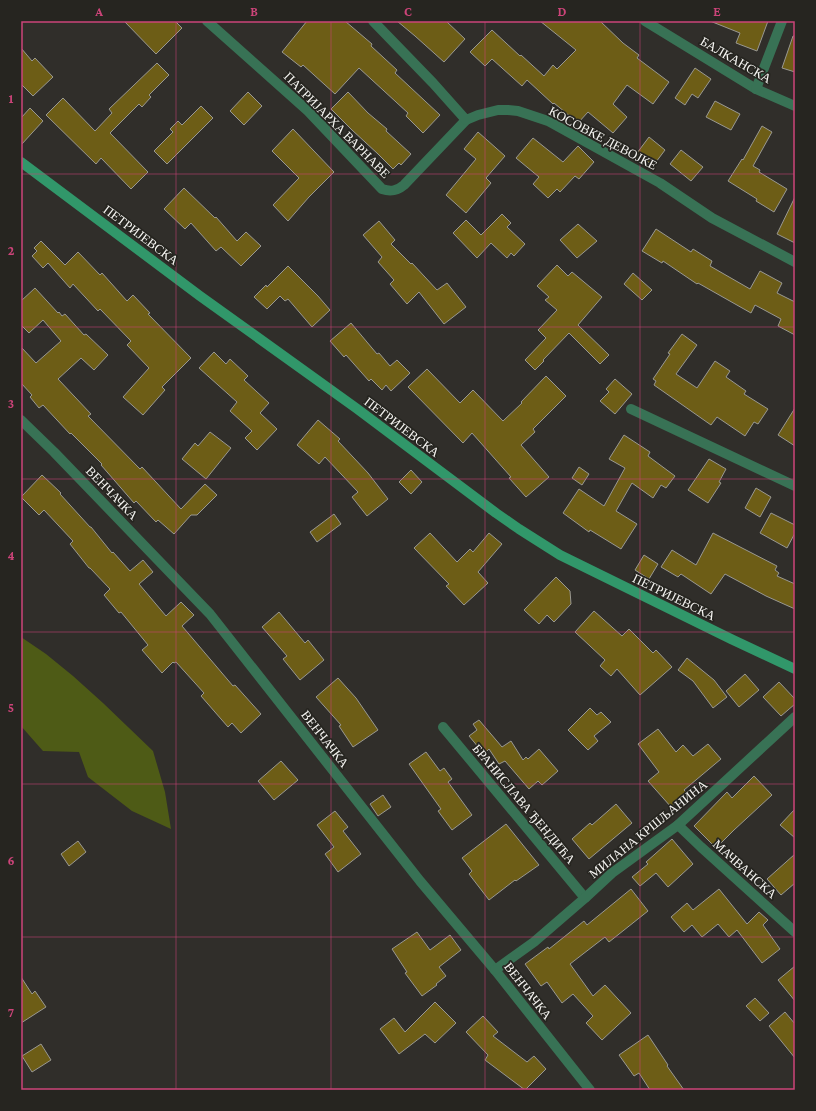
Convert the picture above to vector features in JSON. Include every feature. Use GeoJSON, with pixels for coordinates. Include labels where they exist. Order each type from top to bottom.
{"type":"FeatureCollection","features":[{"type":"Feature","properties":{"kind":"main road","name":"ПЕТРИЈЕВСКА"},"geometry":{"type":"LineString","coordinates":[[21,162],[200,296],[496,513],[537,540],[560,554],[795,669]]}},
{"type":"Feature","properties":{"kind":"street","name":"ПАТРИЈАРХА ВАРНАВЕ"},"geometry":{"type":"LineString","coordinates":[[207,21],[308,111],[382,189],[388,191],[401,188],[466,120]]}},
{"type":"Feature","properties":{"kind":"street"},"geometry":{"type":"LineString","coordinates":[[373,21],[433,83],[466,120]]}},
{"type":"Feature","properties":{"kind":"street","name":"БАЛКАНСКА"},"geometry":{"type":"LineString","coordinates":[[645,21],[756,89],[795,106]]}},
{"type":"Feature","properties":{"kind":"street"},"geometry":{"type":"LineString","coordinates":[[756,89],[782,21]]}},
{"type":"Feature","properties":{"kind":"street","name":"КОСОВКЕ ДЕВОЈКЕ"},"geometry":{"type":"LineString","coordinates":[[466,120],[478,114],[498,110],[508,110],[518,111],[548,121],[660,184],[712,218],[795,262]]}},
{"type":"Feature","properties":{"kind":"street"},"geometry":{"type":"LineString","coordinates":[[631,409],[795,486]]}},
{"type":"Feature","properties":{"kind":"street","name":"ВЕНЧАЧКА"},"geometry":{"type":"LineString","coordinates":[[21,420],[54,452],[210,614],[416,875],[495,970],[590,1090]]}},
{"type":"Feature","properties":{"kind":"street","name":"МИЛАНА КРШЉАНИНА"},"geometry":{"type":"LineString","coordinates":[[495,970],[534,942],[612,873],[678,825],[795,717]]}},
{"type":"Feature","properties":{"kind":"street","name":"БРАНИСЛАВА ЂЕНДИЋА"},"geometry":{"type":"LineString","coordinates":[[443,727],[585,898]]}},
{"type":"Feature","properties":{"kind":"street","name":"МАЧВАНСКА"},"geometry":{"type":"LineString","coordinates":[[678,825],[795,932]]}},
{"type":"Feature","properties":{"kind":"green space"},"geometry":{"type":"Polygon","coordinates":[[[21,637],[46,654],[73,676],[153,751],[165,792],[171,829],[132,811],[88,777],[79,752],[43,751],[21,726],[21,637]]]}},
{"type":"Feature","properties":{"kind":"building"},"geometry":{"type":"Polygon","coordinates":[[[124,21],[175,21],[182,28],[156,54],[124,21]]]}},
{"type":"Feature","properties":{"kind":"building"},"geometry":{"type":"Polygon","coordinates":[[[307,21],[345,21],[372,44],[371,46],[397,70],[395,73],[440,115],[423,133],[406,116],[408,113],[359,68],[335,94],[303,65],[301,67],[282,52],[307,21]]]}},
{"type":"Feature","properties":{"kind":"building"},"geometry":{"type":"Polygon","coordinates":[[[397,21],[446,21],[465,39],[444,62],[397,21]]]}},
{"type":"Feature","properties":{"kind":"building"},"geometry":{"type":"Polygon","coordinates":[[[540,21],[600,21],[623,43],[639,55],[637,58],[669,82],[653,104],[627,85],[613,104],[627,117],[613,133],[588,112],[578,123],[554,103],[553,104],[527,80],[522,86],[492,59],[485,66],[470,52],[492,30],[544,76],[553,65],[557,69],[576,50],[540,21]]]}},
{"type":"Feature","properties":{"kind":"building"},"geometry":{"type":"Polygon","coordinates":[[[710,21],[768,21],[757,51],[736,43],[740,33],[710,21]]]}},
{"type":"Feature","properties":{"kind":"building"},"geometry":{"type":"Polygon","coordinates":[[[793,36],[795,36],[795,72],[782,68],[793,36]]]}},
{"type":"Feature","properties":{"kind":"building"},"geometry":{"type":"Polygon","coordinates":[[[21,48],[32,61],[35,58],[53,77],[33,96],[21,84],[21,48]]]}},
{"type":"Feature","properties":{"kind":"building"},"geometry":{"type":"Polygon","coordinates":[[[157,63],[169,75],[149,95],[151,97],[142,107],[139,104],[110,133],[148,172],[131,189],[101,158],[96,164],[46,115],[63,98],[95,131],[112,113],[109,109],[157,63]]]}},
{"type":"Feature","properties":{"kind":"building"},"geometry":{"type":"Polygon","coordinates":[[[695,68],[711,79],[698,98],[692,94],[685,105],[675,98],[695,68]]]}},
{"type":"Feature","properties":{"kind":"building"},"geometry":{"type":"Polygon","coordinates":[[[248,92],[262,106],[244,125],[230,111],[248,92]]]}},
{"type":"Feature","properties":{"kind":"building"},"geometry":{"type":"Polygon","coordinates":[[[348,92],[411,154],[401,165],[399,163],[393,169],[331,109],[348,92]]]}},
{"type":"Feature","properties":{"kind":"building"},"geometry":{"type":"Polygon","coordinates":[[[715,101],[740,114],[731,130],[706,117],[715,101]]]}},
{"type":"Feature","properties":{"kind":"building"},"geometry":{"type":"Polygon","coordinates":[[[201,106],[213,118],[167,164],[154,151],[173,132],[170,129],[178,121],[182,125],[201,106]]]}},
{"type":"Feature","properties":{"kind":"building"},"geometry":{"type":"Polygon","coordinates":[[[30,108],[43,121],[21,145],[21,118],[30,108]]]}},
{"type":"Feature","properties":{"kind":"building"},"geometry":{"type":"Polygon","coordinates":[[[762,126],[772,132],[753,166],[760,170],[759,172],[787,189],[774,212],[756,201],[757,199],[728,181],[742,159],[743,160],[762,126]]]}},
{"type":"Feature","properties":{"kind":"building"},"geometry":{"type":"Polygon","coordinates":[[[293,129],[334,172],[288,221],[273,205],[299,178],[272,151],[293,129]]]}},
{"type":"Feature","properties":{"kind":"building"},"geometry":{"type":"Polygon","coordinates":[[[478,132],[505,156],[486,178],[491,183],[466,213],[446,195],[476,159],[464,149],[478,132]]]}},
{"type":"Feature","properties":{"kind":"building"},"geometry":{"type":"Polygon","coordinates":[[[649,137],[665,150],[653,166],[637,153],[649,137]]]}},
{"type":"Feature","properties":{"kind":"building"},"geometry":{"type":"Polygon","coordinates":[[[533,138],[563,162],[578,146],[594,162],[579,179],[575,176],[560,192],[557,189],[548,198],[533,184],[539,177],[516,158],[533,138]]]}},
{"type":"Feature","properties":{"kind":"building"},"geometry":{"type":"Polygon","coordinates":[[[681,150],[703,167],[691,181],[670,164],[681,150]]]}},
{"type":"Feature","properties":{"kind":"building"},"geometry":{"type":"Polygon","coordinates":[[[184,188],[215,218],[216,217],[237,241],[246,232],[261,246],[241,266],[221,247],[216,251],[191,223],[185,229],[164,209],[184,188]]]}},
{"type":"Feature","properties":{"kind":"building"},"geometry":{"type":"Polygon","coordinates":[[[795,197],[795,243],[777,234],[795,197]]]}},
{"type":"Feature","properties":{"kind":"building"},"geometry":{"type":"Polygon","coordinates":[[[502,214],[511,223],[507,227],[525,244],[514,256],[511,253],[507,258],[491,243],[477,258],[453,233],[466,220],[481,235],[502,214]]]}},
{"type":"Feature","properties":{"kind":"building"},"geometry":{"type":"Polygon","coordinates":[[[379,221],[395,240],[391,244],[411,264],[412,263],[437,290],[447,283],[466,307],[444,324],[419,292],[407,304],[390,284],[394,280],[378,262],[382,257],[363,235],[379,221]]]}},
{"type":"Feature","properties":{"kind":"building"},"geometry":{"type":"Polygon","coordinates":[[[578,224],[597,241],[577,258],[560,240],[578,224]]]}},
{"type":"Feature","properties":{"kind":"building"},"geometry":{"type":"Polygon","coordinates":[[[656,229],[691,252],[693,249],[712,261],[710,266],[750,289],[760,271],[782,283],[777,293],[795,302],[795,335],[778,326],[781,319],[755,305],[751,313],[698,283],[697,284],[663,261],[662,263],[642,251],[656,229]]]}},
{"type":"Feature","properties":{"kind":"building"},"geometry":{"type":"Polygon","coordinates":[[[41,241],[65,265],[78,252],[100,275],[102,273],[127,301],[133,295],[150,313],[148,314],[191,358],[162,387],[165,390],[143,415],[123,397],[149,368],[127,345],[131,341],[100,309],[98,311],[73,284],[70,288],[48,263],[43,268],[32,256],[37,251],[34,248],[41,241]]]}},
{"type":"Feature","properties":{"kind":"building"},"geometry":{"type":"Polygon","coordinates":[[[557,265],[568,276],[572,272],[602,297],[578,325],[609,355],[600,364],[569,333],[535,370],[525,360],[546,338],[538,330],[557,310],[545,300],[549,297],[537,286],[557,265]]]}},
{"type":"Feature","properties":{"kind":"building"},"geometry":{"type":"Polygon","coordinates":[[[288,266],[330,310],[312,327],[288,299],[285,301],[280,296],[267,309],[254,297],[266,285],[267,287],[288,266]]]}},
{"type":"Feature","properties":{"kind":"building"},"geometry":{"type":"Polygon","coordinates":[[[633,273],[652,290],[642,300],[624,284],[633,273]]]}},
{"type":"Feature","properties":{"kind":"building"},"geometry":{"type":"Polygon","coordinates":[[[35,288],[58,313],[59,312],[62,316],[65,314],[84,335],[86,334],[108,355],[94,370],[81,358],[58,379],[91,414],[88,416],[140,469],[142,467],[181,509],[205,484],[217,495],[197,515],[191,515],[174,534],[158,520],[156,522],[136,501],[134,503],[101,465],[102,464],[71,433],[70,434],[43,405],[39,408],[30,397],[32,395],[21,383],[21,347],[36,363],[61,341],[43,320],[29,333],[21,325],[21,301],[35,288]]]}},
{"type":"Feature","properties":{"kind":"building"},"geometry":{"type":"Polygon","coordinates":[[[351,323],[377,354],[379,353],[390,366],[397,360],[410,373],[391,391],[386,385],[382,390],[371,379],[369,381],[346,355],[344,357],[330,341],[351,323]]]}},
{"type":"Feature","properties":{"kind":"building"},"geometry":{"type":"Polygon","coordinates":[[[682,334],[697,345],[676,374],[697,388],[715,361],[730,371],[726,377],[746,391],[744,394],[768,409],[758,424],[754,422],[745,436],[717,417],[711,425],[654,385],[656,381],[653,379],[670,354],[668,353],[682,334]]]}},
{"type":"Feature","properties":{"kind":"building"},"geometry":{"type":"Polygon","coordinates":[[[214,352],[226,364],[230,359],[248,376],[244,380],[269,403],[260,413],[277,429],[257,450],[245,438],[252,431],[230,411],[237,402],[199,368],[214,352]]]}},
{"type":"Feature","properties":{"kind":"building"},"geometry":{"type":"Polygon","coordinates":[[[427,369],[460,403],[473,390],[503,421],[522,403],[521,402],[546,376],[566,396],[533,429],[535,432],[521,445],[549,477],[526,497],[509,478],[511,477],[472,433],[463,443],[408,387],[427,369]]]}},
{"type":"Feature","properties":{"kind":"building"},"geometry":{"type":"Polygon","coordinates":[[[615,379],[632,394],[615,414],[600,401],[609,392],[606,389],[615,379]]]}},
{"type":"Feature","properties":{"kind":"building"},"geometry":{"type":"Polygon","coordinates":[[[795,408],[795,446],[778,435],[795,408]]]}},
{"type":"Feature","properties":{"kind":"building"},"geometry":{"type":"Polygon","coordinates":[[[318,420],[340,439],[338,441],[368,473],[388,499],[367,516],[352,497],[358,492],[325,457],[319,464],[297,445],[318,420]]]}},
{"type":"Feature","properties":{"kind":"building"},"geometry":{"type":"Polygon","coordinates":[[[210,432],[231,448],[206,479],[182,459],[195,443],[198,446],[210,432]]]}},
{"type":"Feature","properties":{"kind":"building"},"geometry":{"type":"Polygon","coordinates":[[[624,435],[650,452],[648,456],[675,476],[666,488],[661,485],[653,498],[632,483],[616,511],[637,524],[621,549],[590,530],[589,532],[563,513],[579,489],[604,506],[625,468],[609,459],[624,435]]]}},
{"type":"Feature","properties":{"kind":"building"},"geometry":{"type":"Polygon","coordinates":[[[709,459],[726,469],[719,482],[721,483],[708,503],[688,490],[709,459]]]}},
{"type":"Feature","properties":{"kind":"building"},"geometry":{"type":"Polygon","coordinates":[[[579,467],[589,474],[582,485],[572,478],[579,467]]]}},
{"type":"Feature","properties":{"kind":"building"},"geometry":{"type":"Polygon","coordinates":[[[411,470],[422,482],[411,494],[399,482],[411,470]]]}},
{"type":"Feature","properties":{"kind":"building"},"geometry":{"type":"Polygon","coordinates":[[[42,475],[61,493],[60,494],[91,527],[112,553],[113,552],[130,571],[143,560],[153,572],[139,584],[166,616],[181,602],[194,615],[182,626],[233,686],[235,685],[261,714],[241,733],[232,723],[228,727],[201,696],[204,693],[176,662],[173,662],[162,673],[142,650],[148,645],[121,612],[119,613],[104,595],[110,589],[89,568],[70,544],[73,541],[44,510],[39,515],[21,497],[42,475]]]}},
{"type":"Feature","properties":{"kind":"building"},"geometry":{"type":"Polygon","coordinates":[[[756,488],[771,497],[760,517],[745,508],[756,488]]]}},
{"type":"Feature","properties":{"kind":"building"},"geometry":{"type":"Polygon","coordinates":[[[771,513],[795,525],[795,533],[787,548],[760,533],[771,513]]]}},
{"type":"Feature","properties":{"kind":"building"},"geometry":{"type":"Polygon","coordinates":[[[334,514],[341,524],[317,542],[310,532],[334,514]]]}},
{"type":"Feature","properties":{"kind":"building"},"geometry":{"type":"Polygon","coordinates":[[[430,533],[457,562],[470,549],[473,552],[489,533],[502,544],[478,572],[488,583],[464,605],[446,586],[449,584],[414,548],[430,533]]]}},
{"type":"Feature","properties":{"kind":"building"},"geometry":{"type":"Polygon","coordinates":[[[713,533],[777,566],[775,570],[779,573],[777,576],[795,584],[795,609],[766,596],[725,574],[711,594],[681,574],[678,577],[661,567],[672,550],[696,565],[713,533]]]}},
{"type":"Feature","properties":{"kind":"building"},"geometry":{"type":"Polygon","coordinates":[[[644,555],[658,564],[649,579],[635,570],[644,555]]]}},
{"type":"Feature","properties":{"kind":"building"},"geometry":{"type":"Polygon","coordinates":[[[556,577],[570,591],[571,604],[554,622],[547,615],[539,624],[524,610],[556,577]]]}},
{"type":"Feature","properties":{"kind":"building"},"geometry":{"type":"Polygon","coordinates":[[[594,611],[622,636],[629,629],[653,653],[656,650],[672,667],[640,695],[617,669],[611,676],[600,666],[605,660],[575,632],[594,611]]]}},
{"type":"Feature","properties":{"kind":"building"},"geometry":{"type":"Polygon","coordinates":[[[279,612],[305,643],[308,640],[324,660],[300,680],[283,659],[287,656],[262,627],[279,612]]]}},
{"type":"Feature","properties":{"kind":"building"},"geometry":{"type":"Polygon","coordinates":[[[687,658],[714,680],[727,697],[713,708],[693,681],[678,670],[687,658]]]}},
{"type":"Feature","properties":{"kind":"building"},"geometry":{"type":"Polygon","coordinates":[[[745,674],[759,690],[739,707],[726,691],[745,674]]]}},
{"type":"Feature","properties":{"kind":"building"},"geometry":{"type":"Polygon","coordinates":[[[338,678],[356,698],[378,730],[353,747],[339,726],[341,725],[316,697],[338,678]]]}},
{"type":"Feature","properties":{"kind":"building"},"geometry":{"type":"Polygon","coordinates":[[[779,682],[795,699],[795,704],[781,716],[763,697],[779,682]]]}},
{"type":"Feature","properties":{"kind":"building"},"geometry":{"type":"Polygon","coordinates":[[[590,708],[597,715],[601,712],[611,722],[594,736],[598,741],[588,750],[568,730],[590,708]]]}},
{"type":"Feature","properties":{"kind":"building"},"geometry":{"type":"Polygon","coordinates":[[[479,720],[502,747],[511,741],[523,760],[526,757],[528,759],[539,749],[558,771],[542,785],[538,781],[529,789],[505,761],[499,764],[489,749],[484,754],[469,736],[477,730],[473,724],[479,720]]]}},
{"type":"Feature","properties":{"kind":"building"},"geometry":{"type":"Polygon","coordinates":[[[658,729],[676,752],[683,745],[693,756],[708,744],[721,759],[684,790],[687,793],[671,807],[648,781],[659,772],[638,744],[658,729]]]}},
{"type":"Feature","properties":{"kind":"building"},"geometry":{"type":"Polygon","coordinates":[[[426,752],[440,771],[444,768],[452,779],[448,782],[472,815],[452,830],[438,811],[441,809],[409,764],[426,752]]]}},
{"type":"Feature","properties":{"kind":"building"},"geometry":{"type":"Polygon","coordinates":[[[281,761],[298,780],[274,800],[258,781],[281,761]]]}},
{"type":"Feature","properties":{"kind":"building"},"geometry":{"type":"Polygon","coordinates":[[[754,776],[772,795],[716,848],[694,826],[727,792],[732,798],[754,776]]]}},
{"type":"Feature","properties":{"kind":"building"},"geometry":{"type":"Polygon","coordinates":[[[383,795],[391,807],[378,816],[370,804],[383,795]]]}},
{"type":"Feature","properties":{"kind":"building"},"geometry":{"type":"Polygon","coordinates":[[[616,804],[632,823],[589,859],[572,839],[590,823],[592,825],[616,804]]]}},
{"type":"Feature","properties":{"kind":"building"},"geometry":{"type":"Polygon","coordinates":[[[795,809],[795,838],[780,825],[795,809]]]}},
{"type":"Feature","properties":{"kind":"building"},"geometry":{"type":"Polygon","coordinates":[[[335,811],[348,827],[343,831],[361,854],[338,872],[325,854],[334,847],[317,825],[335,811]]]}},
{"type":"Feature","properties":{"kind":"building"},"geometry":{"type":"Polygon","coordinates":[[[506,824],[539,865],[516,881],[515,880],[489,900],[469,874],[472,871],[462,858],[506,824]]]}},
{"type":"Feature","properties":{"kind":"building"},"geometry":{"type":"Polygon","coordinates":[[[672,839],[693,864],[668,887],[656,873],[640,886],[632,877],[648,864],[646,862],[672,839]]]}},
{"type":"Feature","properties":{"kind":"building"},"geometry":{"type":"Polygon","coordinates":[[[78,841],[86,852],[69,866],[61,854],[78,841]]]}},
{"type":"Feature","properties":{"kind":"building"},"geometry":{"type":"Polygon","coordinates":[[[795,854],[795,883],[781,895],[767,879],[795,854]]]}},
{"type":"Feature","properties":{"kind":"building"},"geometry":{"type":"Polygon","coordinates":[[[631,889],[648,911],[609,942],[605,937],[570,964],[593,996],[605,985],[631,1013],[602,1040],[586,1023],[593,1016],[573,994],[562,1003],[547,982],[541,986],[525,964],[548,947],[549,949],[584,921],[587,925],[631,889]]]}},
{"type":"Feature","properties":{"kind":"building"},"geometry":{"type":"Polygon","coordinates":[[[719,889],[747,924],[759,912],[768,920],[763,925],[780,949],[762,963],[737,930],[729,937],[718,924],[702,937],[692,925],[684,932],[671,917],[687,903],[693,910],[719,889]]]}},
{"type":"Feature","properties":{"kind":"building"},"geometry":{"type":"Polygon","coordinates":[[[417,932],[430,950],[450,935],[461,950],[439,967],[446,976],[422,996],[405,973],[407,972],[392,949],[417,932]]]}},
{"type":"Feature","properties":{"kind":"building"},"geometry":{"type":"Polygon","coordinates":[[[795,966],[795,1001],[778,980],[795,966]]]}},
{"type":"Feature","properties":{"kind":"building"},"geometry":{"type":"Polygon","coordinates":[[[21,977],[32,994],[35,991],[46,1007],[21,1023],[21,977]]]}},
{"type":"Feature","properties":{"kind":"building"},"geometry":{"type":"Polygon","coordinates":[[[755,998],[769,1013],[760,1021],[746,1006],[755,998]]]}},
{"type":"Feature","properties":{"kind":"building"},"geometry":{"type":"Polygon","coordinates":[[[435,1002],[456,1023],[435,1043],[425,1034],[399,1054],[380,1029],[394,1018],[405,1032],[435,1002]]]}},
{"type":"Feature","properties":{"kind":"building"},"geometry":{"type":"Polygon","coordinates":[[[785,1012],[795,1024],[795,1058],[769,1026],[785,1012]]]}},
{"type":"Feature","properties":{"kind":"building"},"geometry":{"type":"Polygon","coordinates":[[[483,1016],[498,1032],[493,1036],[527,1062],[534,1056],[546,1069],[525,1090],[485,1060],[488,1055],[466,1032],[483,1016]]]}},
{"type":"Feature","properties":{"kind":"building"},"geometry":{"type":"Polygon","coordinates":[[[648,1035],[684,1090],[650,1090],[639,1073],[634,1076],[619,1055],[648,1035]]]}},
{"type":"Feature","properties":{"kind":"building"},"geometry":{"type":"Polygon","coordinates":[[[41,1044],[51,1060],[32,1072],[22,1056],[41,1044]]]}}]}
